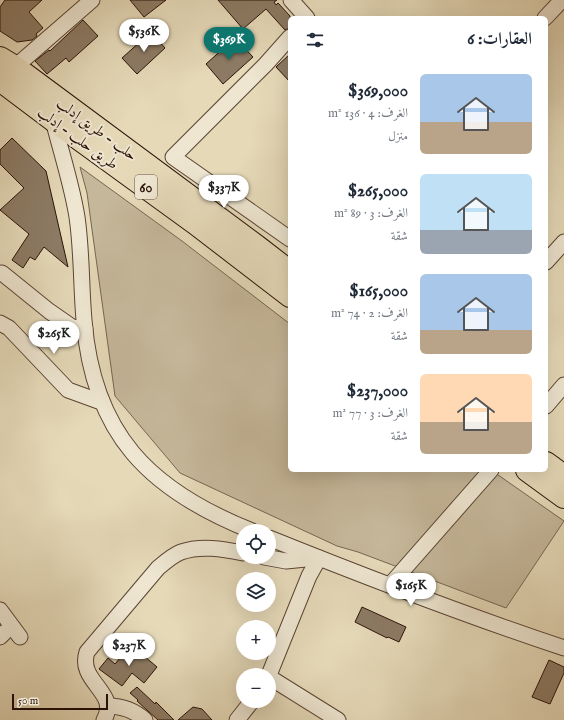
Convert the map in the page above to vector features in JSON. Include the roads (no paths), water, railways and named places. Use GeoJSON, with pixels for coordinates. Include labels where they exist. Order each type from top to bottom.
{"type":"FeatureCollection","features":[{"type":"Feature","properties":{"kind":"highway","name":"طريق حلب - إدلب"},"geometry":{"type":"LineString","coordinates":[[5,69],[53,120],[195,223],[288,294]]}},
{"type":"Feature","properties":{"kind":"highway","name":"حلب - طريق إدلب"},"geometry":{"type":"LineString","coordinates":[[5,69],[259,248],[288,270]]}},
{"type":"Feature","properties":{"kind":"highway"},"geometry":{"type":"LineString","coordinates":[[548,464],[564,476]]}},
{"type":"Feature","properties":{"kind":"highway"},"geometry":{"type":"LineString","coordinates":[[530,472],[564,497]]}},
{"type":"Feature","properties":{"kind":"street"},"geometry":{"type":"LineString","coordinates":[[5,69],[92,0]]}},
{"type":"Feature","properties":{"kind":"street"},"geometry":{"type":"LineString","coordinates":[[291,0],[305,16]]}},
{"type":"Feature","properties":{"kind":"street"},"geometry":{"type":"LineString","coordinates":[[547,16],[562,0]]}},
{"type":"Feature","properties":{"kind":"street"},"geometry":{"type":"LineString","coordinates":[[288,39],[266,64],[173,157],[288,239]]}},
{"type":"Feature","properties":{"kind":"street"},"geometry":{"type":"LineString","coordinates":[[53,120],[73,196],[77,218],[85,329],[89,360],[101,402],[109,419],[121,437],[136,457],[154,476],[191,502],[237,524]]}},
{"type":"Feature","properties":{"kind":"street"},"geometry":{"type":"LineString","coordinates":[[548,260],[564,242]]}},
{"type":"Feature","properties":{"kind":"street"},"geometry":{"type":"LineString","coordinates":[[2,273],[49,311],[72,327],[85,329]]}},
{"type":"Feature","properties":{"kind":"street"},"geometry":{"type":"LineString","coordinates":[[0,323],[9,328],[68,390],[101,402]]}},
{"type":"Feature","properties":{"kind":"street"},"geometry":{"type":"LineString","coordinates":[[548,404],[564,385]]}},
{"type":"Feature","properties":{"kind":"street"},"geometry":{"type":"LineString","coordinates":[[390,585],[489,472]]}},
{"type":"Feature","properties":{"kind":"street"},"geometry":{"type":"LineString","coordinates":[[276,541],[523,635],[564,648]]}},
{"type":"Feature","properties":{"kind":"street"},"geometry":{"type":"LineString","coordinates":[[145,720],[138,714],[120,706],[106,713],[106,697],[88,673],[85,666],[87,652],[158,568],[172,557],[181,552],[198,549],[222,549],[236,552]]}},
{"type":"Feature","properties":{"kind":"street"},"geometry":{"type":"LineString","coordinates":[[276,559],[286,561],[319,558]]}},
{"type":"Feature","properties":{"kind":"street"},"geometry":{"type":"LineString","coordinates":[[272,668],[309,576],[319,558]]}},
{"type":"Feature","properties":{"kind":"street"},"geometry":{"type":"LineString","coordinates":[[0,610],[20,637]]}},
{"type":"Feature","properties":{"kind":"street"},"geometry":{"type":"LineString","coordinates":[[276,680],[338,720]]}},
{"type":"Feature","properties":{"kind":"street"},"geometry":{"type":"LineString","coordinates":[[238,720],[247,708]]}}]}
